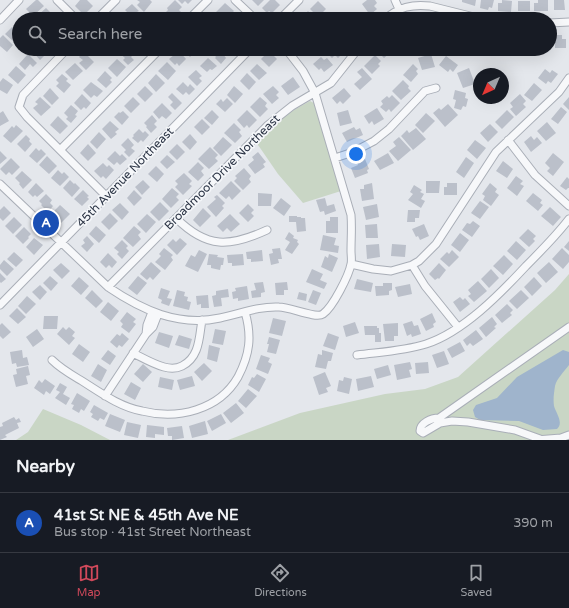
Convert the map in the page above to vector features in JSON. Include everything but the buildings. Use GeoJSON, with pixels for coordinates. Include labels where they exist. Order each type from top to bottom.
{"type":"FeatureCollection","features":[{"type":"Feature","properties":{"kind":"street"},"geometry":{"type":"LineString","coordinates":[[0,20],[19,0]]}},
{"type":"Feature","properties":{"kind":"street"},"geometry":{"type":"LineString","coordinates":[[57,0],[69,12]]}},
{"type":"Feature","properties":{"kind":"street"},"geometry":{"type":"LineString","coordinates":[[103,12],[116,0]]}},
{"type":"Feature","properties":{"kind":"street"},"geometry":{"type":"LineString","coordinates":[[196,12],[208,0]]}},
{"type":"Feature","properties":{"kind":"street"},"geometry":{"type":"LineString","coordinates":[[236,0],[248,12]]}},
{"type":"Feature","properties":{"kind":"street"},"geometry":{"type":"LineString","coordinates":[[287,12],[300,0]]}},
{"type":"Feature","properties":{"kind":"street"},"geometry":{"type":"LineString","coordinates":[[396,0],[399,9]]}},
{"type":"Feature","properties":{"kind":"street"},"geometry":{"type":"LineString","coordinates":[[395,12],[399,9],[415,5],[430,6],[454,12]]}},
{"type":"Feature","properties":{"kind":"street"},"geometry":{"type":"LineString","coordinates":[[557,23],[569,22]]}},
{"type":"Feature","properties":{"kind":"street"},"geometry":{"type":"LineString","coordinates":[[60,56],[23,95],[20,107],[27,117],[106,196]]}},
{"type":"Feature","properties":{"kind":"street"},"geometry":{"type":"LineString","coordinates":[[60,150],[153,56]]}},
{"type":"Feature","properties":{"kind":"street","name":"45th Avenue Northeast"},"geometry":{"type":"LineString","coordinates":[[1,303],[243,56]]}},
{"type":"Feature","properties":{"kind":"street"},"geometry":{"type":"LineString","coordinates":[[0,184],[62,241],[108,287],[135,305],[155,313],[181,319],[202,320],[220,318],[262,307],[280,306],[315,316],[320,315],[332,305],[351,264],[351,215],[315,93],[303,71],[291,56]]}},
{"type":"Feature","properties":{"kind":"street","name":"Broadmoor Drive Northeast"},"geometry":{"type":"LineString","coordinates":[[108,287],[268,125],[292,106],[334,80],[353,56]]}},
{"type":"Feature","properties":{"kind":"street"},"geometry":{"type":"LineString","coordinates":[[351,264],[386,271],[397,270],[412,265],[426,255],[436,244],[496,152],[559,92],[569,80]]}},
{"type":"Feature","properties":{"kind":"street"},"geometry":{"type":"LineString","coordinates":[[335,158],[353,152],[374,141],[389,129],[425,91],[436,88]]}},
{"type":"Feature","properties":{"kind":"street"},"geometry":{"type":"LineString","coordinates":[[508,140],[535,175],[554,194],[569,206]]}},
{"type":"Feature","properties":{"kind":"street"},"geometry":{"type":"LineString","coordinates":[[176,218],[188,230],[199,237],[215,242],[236,241],[267,230]]}},
{"type":"Feature","properties":{"kind":"street"},"geometry":{"type":"LineString","coordinates":[[357,354],[405,349],[427,344],[458,327],[503,291],[556,235],[569,219]]}},
{"type":"Feature","properties":{"kind":"street"},"geometry":{"type":"LineString","coordinates":[[412,265],[425,286],[458,327]]}},
{"type":"Feature","properties":{"kind":"street"},"geometry":{"type":"LineString","coordinates":[[52,360],[105,396],[142,412],[176,414],[197,410],[216,402],[225,394],[235,382],[245,363],[250,336],[245,312]]}},
{"type":"Feature","properties":{"kind":"street"},"geometry":{"type":"LineString","coordinates":[[105,396],[146,334],[153,327],[155,313]]}},
{"type":"Feature","properties":{"kind":"street"},"geometry":{"type":"LineString","coordinates":[[133,353],[164,367],[173,369],[181,367],[190,362],[196,352],[202,320]]}},
{"type":"Feature","properties":{"kind":"street"},"geometry":{"type":"LineString","coordinates":[[568,434],[561,438],[538,440],[515,430],[506,428],[489,427],[468,422],[440,421],[569,327]]}},
{"type":"Feature","properties":{"kind":"green space"},"geometry":{"type":"Polygon","coordinates":[[[310,101],[316,104],[341,191],[303,203],[278,174],[256,142],[285,115],[310,101]]]}},
{"type":"Feature","properties":{"kind":"green space"},"geometry":{"type":"Polygon","coordinates":[[[569,274],[569,440],[228,440],[300,413],[385,394],[425,389],[458,377],[555,290],[569,274]]]}},
{"type":"Feature","properties":{"kind":"green space"},"geometry":{"type":"Polygon","coordinates":[[[43,409],[81,425],[110,440],[16,440],[28,432],[43,409]]]}},
{"type":"Feature","properties":{"kind":"water"},"geometry":{"type":"Polygon","coordinates":[[[563,350],[569,352],[569,365],[555,386],[554,406],[560,421],[557,429],[543,430],[519,421],[480,420],[475,417],[473,410],[476,405],[497,398],[517,377],[563,350]]]}},
{"type":"Feature","properties":{"kind":"place","name":"41st St NE & 45th Ave NE"},"geometry":{"type":"Point","coordinates":[46,223]}}]}
